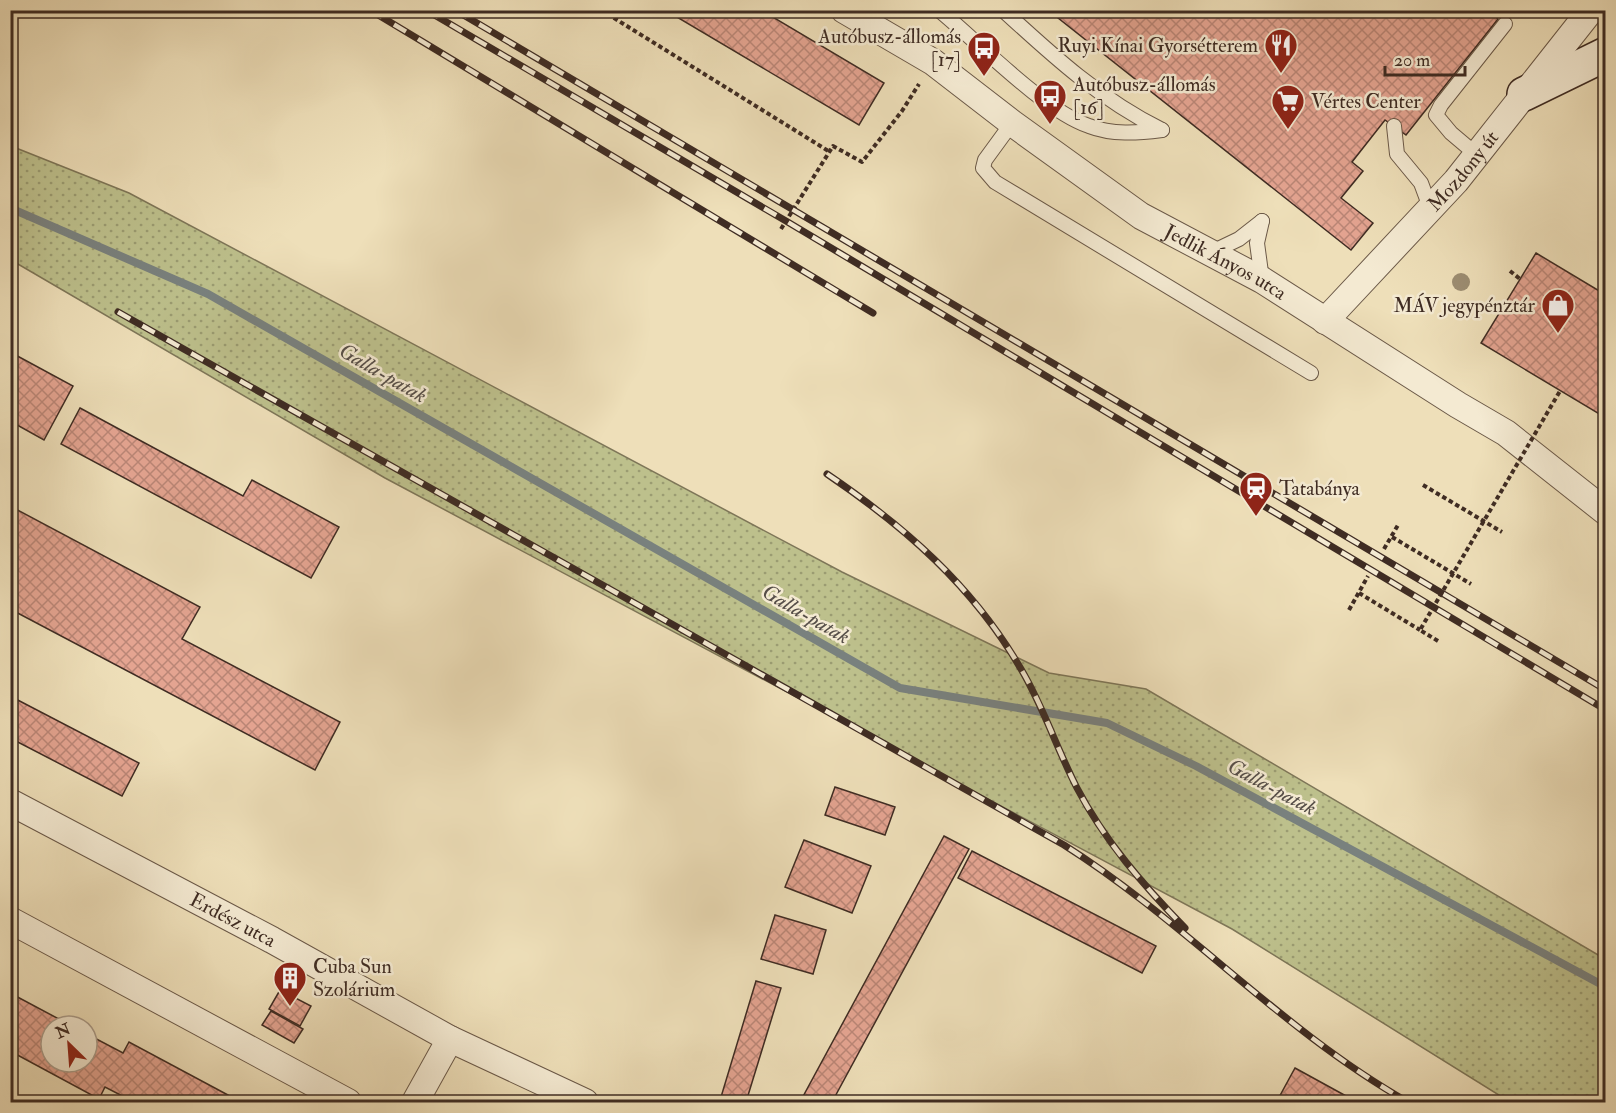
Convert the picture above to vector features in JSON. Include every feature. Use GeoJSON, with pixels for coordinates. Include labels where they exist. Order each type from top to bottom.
{"type":"FeatureCollection","features":[{"type":"Feature","properties":{"kind":"street","name":"Jedlik Ányos utca"},"geometry":{"type":"LineString","coordinates":[[844,10],[933,62],[1012,123],[1141,216],[1262,280],[1506,433],[1605,512]]}},
{"type":"Feature","properties":{"kind":"street","name":"Mozdony út"},"geometry":{"type":"LineString","coordinates":[[1325,321],[1456,181],[1591,10]]}},
{"type":"Feature","properties":{"kind":"street"},"geometry":{"type":"LineString","coordinates":[[1524,94],[1605,54]]}},
{"type":"Feature","properties":{"kind":"street","name":"Erdész utca"},"geometry":{"type":"LineString","coordinates":[[10,802],[272,940],[450,1039],[585,1102]]}},
{"type":"Feature","properties":{"kind":"street"},"geometry":{"type":"LineString","coordinates":[[10,920],[348,1102]]}},
{"type":"Feature","properties":{"kind":"street"},"geometry":{"type":"LineString","coordinates":[[414,1102],[450,1039]]}},
{"type":"Feature","properties":{"kind":"lane"},"geometry":{"type":"LineString","coordinates":[[939,10],[1052,106],[1089,126],[1128,134],[1162,130],[1126,112],[1076,76],[1003,10]]}},
{"type":"Feature","properties":{"kind":"lane"},"geometry":{"type":"LineString","coordinates":[[1477,155],[1451,133],[1437,115],[1441,105],[1505,24]]}},
{"type":"Feature","properties":{"kind":"lane"},"geometry":{"type":"LineString","coordinates":[[1012,123],[985,160],[983,168],[995,182],[1311,373]]}},
{"type":"Feature","properties":{"kind":"lane"},"geometry":{"type":"LineString","coordinates":[[1394,126],[1397,154],[1421,183],[1431,210]]}},
{"type":"Feature","properties":{"kind":"lane"},"geometry":{"type":"LineString","coordinates":[[1421,183],[1456,181]]}},
{"type":"Feature","properties":{"kind":"lane"},"geometry":{"type":"LineString","coordinates":[[1212,252],[1239,239],[1262,220],[1257,243],[1262,280]]}},
{"type":"Feature","properties":{"kind":"path"},"geometry":{"type":"LineString","coordinates":[[601,10],[830,152]]}},
{"type":"Feature","properties":{"kind":"path"},"geometry":{"type":"LineString","coordinates":[[781,229],[833,146],[862,162],[902,111],[933,62]]}},
{"type":"Feature","properties":{"kind":"path"},"geometry":{"type":"LineString","coordinates":[[1510,271],[1520,279]]}},
{"type":"Feature","properties":{"kind":"path"},"geometry":{"type":"LineString","coordinates":[[1420,630],[1560,391]]}},
{"type":"Feature","properties":{"kind":"path"},"geometry":{"type":"LineString","coordinates":[[1423,485],[1502,532]]}},
{"type":"Feature","properties":{"kind":"path"},"geometry":{"type":"LineString","coordinates":[[1384,549],[1398,525]]}},
{"type":"Feature","properties":{"kind":"path"},"geometry":{"type":"LineString","coordinates":[[1392,537],[1471,584]]}},
{"type":"Feature","properties":{"kind":"path"},"geometry":{"type":"LineString","coordinates":[[1348,610],[1368,576]]}},
{"type":"Feature","properties":{"kind":"path"},"geometry":{"type":"LineString","coordinates":[[1359,593],[1438,640]]}},
{"type":"Feature","properties":{"kind":"green space"},"geometry":{"type":"Polygon","coordinates":[[[11,146],[129,193],[842,572],[1049,673],[1146,689],[1605,959],[1605,1102],[1510,1102],[1232,929],[385,478],[11,260],[11,146]]]}},
{"type":"Feature","properties":{"kind":"building"},"geometry":{"type":"Polygon","coordinates":[[[665,10],[761,10],[884,83],[859,125],[665,10]]]}},
{"type":"Feature","properties":{"kind":"building","name":"Vértes Center"},"geometry":{"type":"Polygon","coordinates":[[[1048,10],[1487,10],[1498,19],[1406,135],[1385,120],[1352,162],[1363,171],[1341,198],[1373,223],[1351,250],[1048,10]]]}},
{"type":"Feature","properties":{"kind":"building"},"geometry":{"type":"Polygon","coordinates":[[[1536,253],[1606,295],[1606,418],[1481,343],[1536,253]]]}},
{"type":"Feature","properties":{"kind":"building"},"geometry":{"type":"Polygon","coordinates":[[[10,352],[73,386],[44,440],[10,421],[10,352]]]}},
{"type":"Feature","properties":{"kind":"building"},"geometry":{"type":"Polygon","coordinates":[[[80,408],[243,496],[252,480],[339,527],[311,578],[61,444],[80,408]]]}},
{"type":"Feature","properties":{"kind":"building"},"geometry":{"type":"Polygon","coordinates":[[[10,506],[200,607],[182,639],[340,722],[315,770],[10,609],[10,506]]]}},
{"type":"Feature","properties":{"kind":"building"},"geometry":{"type":"Polygon","coordinates":[[[10,696],[139,763],[122,796],[10,738],[10,696]]]}},
{"type":"Feature","properties":{"kind":"building"},"geometry":{"type":"Polygon","coordinates":[[[835,787],[895,807],[885,835],[825,815],[835,787]]]}},
{"type":"Feature","properties":{"kind":"building"},"geometry":{"type":"Polygon","coordinates":[[[944,836],[969,849],[832,1102],[800,1102],[944,836]]]}},
{"type":"Feature","properties":{"kind":"building"},"geometry":{"type":"Polygon","coordinates":[[[804,840],[871,866],[852,913],[785,887],[804,840]]]}},
{"type":"Feature","properties":{"kind":"building"},"geometry":{"type":"Polygon","coordinates":[[[972,851],[1156,946],[1142,973],[958,878],[972,851]]]}},
{"type":"Feature","properties":{"kind":"building"},"geometry":{"type":"Polygon","coordinates":[[[775,915],[826,930],[813,974],[761,959],[775,915]]]}},
{"type":"Feature","properties":{"kind":"building"},"geometry":{"type":"Polygon","coordinates":[[[756,981],[781,988],[746,1102],[738,1102],[721,1097],[756,981]]]}},
{"type":"Feature","properties":{"kind":"building","name":"Cuba Sun Szolárium"},"geometry":{"type":"Polygon","coordinates":[[[280,990],[311,1006],[300,1026],[269,1009],[280,990]]]}},
{"type":"Feature","properties":{"kind":"building"},"geometry":{"type":"Polygon","coordinates":[[[10,993],[49,1014],[39,1014],[39,1067],[10,1051],[10,993]]]}},
{"type":"Feature","properties":{"kind":"building"},"geometry":{"type":"Polygon","coordinates":[[[271,1011],[303,1029],[294,1043],[262,1025],[271,1011]]]}},
{"type":"Feature","properties":{"kind":"building"},"geometry":{"type":"Polygon","coordinates":[[[99,1040],[123,1053],[129,1042],[241,1102],[134,1102],[105,1087],[99,1099],[53,1074],[99,1074],[99,1040]]]}},
{"type":"Feature","properties":{"kind":"building"},"geometry":{"type":"Polygon","coordinates":[[[1295,1068],[1357,1102],[1277,1101],[1295,1068]]]}},
{"type":"Feature","properties":{"kind":"waterway","name":"Galla-patak"},"geometry":{"type":"LineString","coordinates":[[10,208],[208,294],[900,688],[1107,723],[1196,766],[1606,987]]}},
{"type":"Feature","properties":{"kind":"railway"},"geometry":{"type":"LineString","coordinates":[[370,10],[873,313]]}},
{"type":"Feature","properties":{"kind":"railway"},"geometry":{"type":"LineString","coordinates":[[426,10],[786,221],[1606,710]]}},
{"type":"Feature","properties":{"kind":"railway"},"geometry":{"type":"LineString","coordinates":[[455,10],[1606,690]]}},
{"type":"Feature","properties":{"kind":"railway"},"geometry":{"type":"LineString","coordinates":[[118,312],[1064,845],[1109,875],[1318,1042],[1408,1102]]}},
{"type":"Feature","properties":{"kind":"railway"},"geometry":{"type":"LineString","coordinates":[[827,474],[910,537],[959,585],[981,611],[1002,639],[1029,683],[1077,788],[1100,826],[1140,879],[1185,928]]}},
{"type":"Feature","properties":{"kind":"place","name":"Ruyi Kínai Gyorsétterem"},"geometry":{"type":"Point","coordinates":[1281,74]}},
{"type":"Feature","properties":{"kind":"place","name":"Autóbusz-állomás [17]"},"geometry":{"type":"Point","coordinates":[984,77]}},
{"type":"Feature","properties":{"kind":"place","name":"Autóbusz-állomás [16]"},"geometry":{"type":"Point","coordinates":[1050,125]}},
{"type":"Feature","properties":{"kind":"place","name":"Vértes Center"},"geometry":{"type":"Point","coordinates":[1288,130]}},
{"type":"Feature","properties":{"kind":"place","name":"MÁV jegypénztár"},"geometry":{"type":"Point","coordinates":[1558,334]}},
{"type":"Feature","properties":{"kind":"place","name":"Tatabánya"},"geometry":{"type":"Point","coordinates":[1256,517]}},
{"type":"Feature","properties":{"kind":"place","name":"Cuba Sun Szolárium"},"geometry":{"type":"Point","coordinates":[290,1007]}}]}
